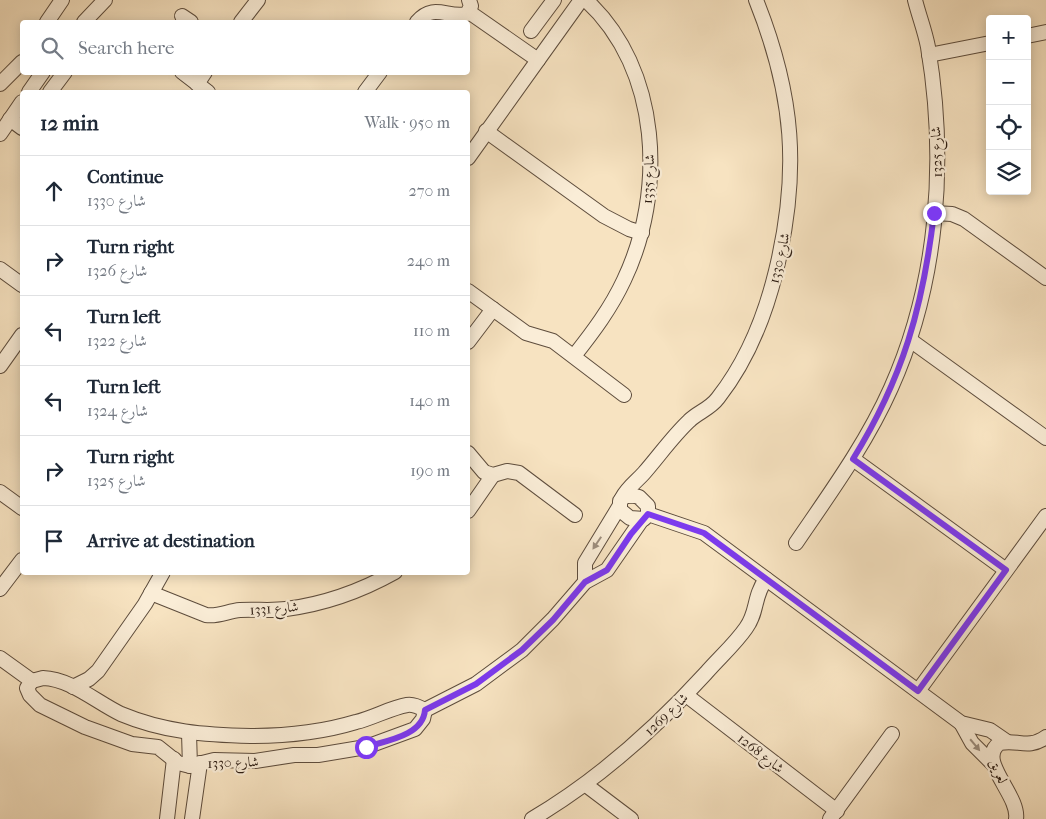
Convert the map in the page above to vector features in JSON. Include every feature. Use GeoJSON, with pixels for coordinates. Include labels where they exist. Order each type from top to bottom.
{"type":"FeatureCollection","features":[{"type":"Feature","properties":{"kind":"street"},"geometry":{"type":"LineString","coordinates":[[48,20],[62,0]]}},
{"type":"Feature","properties":{"kind":"street"},"geometry":{"type":"LineString","coordinates":[[92,20],[105,0]]}},
{"type":"Feature","properties":{"kind":"street"},"geometry":{"type":"LineString","coordinates":[[243,20],[258,0]]}},
{"type":"Feature","properties":{"kind":"street"},"geometry":{"type":"LineString","coordinates":[[531,31],[554,0]]}},
{"type":"Feature","properties":{"kind":"street"},"geometry":{"type":"LineString","coordinates":[[470,155],[581,0]]}},
{"type":"Feature","properties":{"kind":"street","name":"شارع 1335"},"geometry":{"type":"LineString","coordinates":[[574,356],[617,295],[632,263],[642,232],[650,176],[650,142],[645,109],[636,78],[617,38],[604,19],[586,0]]}},
{"type":"Feature","properties":{"kind":"street","name":"شارع 1330"},"geometry":{"type":"LineString","coordinates":[[585,582],[585,563],[628,488],[642,476],[689,421],[712,404],[738,368],[765,308],[783,241],[792,170],[788,114],[776,58],[756,0]]}},
{"type":"Feature","properties":{"kind":"street","name":"شارع 1325"},"geometry":{"type":"LineString","coordinates":[[796,543],[853,459],[891,389],[910,340],[924,286],[934,213],[938,154],[929,55],[915,0]]}},
{"type":"Feature","properties":{"kind":"street"},"geometry":{"type":"LineString","coordinates":[[420,20],[430,13],[444,11],[464,15],[469,6],[538,60]]}},
{"type":"Feature","properties":{"kind":"street"},"geometry":{"type":"LineString","coordinates":[[1031,35],[1046,32]]}},
{"type":"Feature","properties":{"kind":"street"},"geometry":{"type":"LineString","coordinates":[[929,55],[986,44]]}},
{"type":"Feature","properties":{"kind":"street"},"geometry":{"type":"LineString","coordinates":[[0,84],[20,64]]}},
{"type":"Feature","properties":{"kind":"street"},"geometry":{"type":"LineString","coordinates":[[30,90],[41,75]]}},
{"type":"Feature","properties":{"kind":"street"},"geometry":{"type":"LineString","coordinates":[[52,90],[63,75]]}},
{"type":"Feature","properties":{"kind":"street"},"geometry":{"type":"LineString","coordinates":[[188,75],[203,83]]}},
{"type":"Feature","properties":{"kind":"street"},"geometry":{"type":"LineString","coordinates":[[367,90],[378,75]]}},
{"type":"Feature","properties":{"kind":"street"},"geometry":{"type":"LineString","coordinates":[[0,134],[20,105]]}},
{"type":"Feature","properties":{"kind":"street"},"geometry":{"type":"LineString","coordinates":[[10,119],[20,126]]}},
{"type":"Feature","properties":{"kind":"street"},"geometry":{"type":"LineString","coordinates":[[486,131],[604,216],[620,225],[642,232]]}},
{"type":"Feature","properties":{"kind":"street"},"geometry":{"type":"LineString","coordinates":[[934,213],[952,214],[964,219],[1046,278]]}},
{"type":"Feature","properties":{"kind":"street"},"geometry":{"type":"LineString","coordinates":[[0,269],[20,284]]}},
{"type":"Feature","properties":{"kind":"street"},"geometry":{"type":"LineString","coordinates":[[470,292],[526,333],[549,339],[624,395]]}},
{"type":"Feature","properties":{"kind":"street"},"geometry":{"type":"LineString","coordinates":[[470,337],[493,309]]}},
{"type":"Feature","properties":{"kind":"street"},"geometry":{"type":"LineString","coordinates":[[0,366],[5,347],[20,336]]}},
{"type":"Feature","properties":{"kind":"street"},"geometry":{"type":"LineString","coordinates":[[910,340],[1046,438]]}},
{"type":"Feature","properties":{"kind":"street"},"geometry":{"type":"LineString","coordinates":[[470,456],[481,470],[493,475],[507,471],[519,473],[576,515]]}},
{"type":"Feature","properties":{"kind":"street"},"geometry":{"type":"LineString","coordinates":[[853,459],[1006,570]]}},
{"type":"Feature","properties":{"kind":"street"},"geometry":{"type":"LineString","coordinates":[[470,508],[493,475]]}},
{"type":"Feature","properties":{"kind":"street"},"geometry":{"type":"LineString","coordinates":[[425,710],[476,684],[507,662],[553,620],[585,582],[607,570],[645,517],[648,506],[641,498],[639,489],[642,476]]}},
{"type":"Feature","properties":{"kind":"street"},"geometry":{"type":"LineString","coordinates":[[0,492],[20,507]]}},
{"type":"Feature","properties":{"kind":"street"},"geometry":{"type":"LineString","coordinates":[[641,498],[631,495],[620,503],[626,516],[645,517],[699,531],[961,723],[990,730],[1006,741]]}},
{"type":"Feature","properties":{"kind":"street"},"geometry":{"type":"LineString","coordinates":[[918,691],[1046,516]]}},
{"type":"Feature","properties":{"kind":"street"},"geometry":{"type":"LineString","coordinates":[[0,589],[20,563]]}},
{"type":"Feature","properties":{"kind":"street"},"geometry":{"type":"LineString","coordinates":[[73,687],[84,682],[98,671],[161,575]]}},
{"type":"Feature","properties":{"kind":"street","name":"شارع 1331"},"geometry":{"type":"LineString","coordinates":[[151,593],[201,613],[216,616],[235,611],[284,609],[320,603],[352,593],[376,577]]}},
{"type":"Feature","properties":{"kind":"street","name":"شارع 1269"},"geometry":{"type":"LineString","coordinates":[[532,819],[586,785],[629,749],[686,695],[746,628],[754,614],[758,592],[766,580]]}},
{"type":"Feature","properties":{"kind":"street"},"geometry":{"type":"LineString","coordinates":[[0,658],[32,681]]}},
{"type":"Feature","properties":{"kind":"street"},"geometry":{"type":"LineString","coordinates":[[90,697],[96,684],[98,671]]}},
{"type":"Feature","properties":{"kind":"street","name":"شارع 1330"},"geometry":{"type":"LineString","coordinates":[[50,678],[73,687],[132,718],[161,728],[189,733],[251,736],[295,734],[354,723],[405,705],[425,710],[423,719],[415,729],[366,747],[318,755],[294,755],[256,761],[214,760],[195,765],[174,759],[158,747],[132,744],[100,734],[40,705],[30,695],[27,688],[32,681],[50,678]]}},
{"type":"Feature","properties":{"kind":"street","name":"شارع 1268"},"geometry":{"type":"LineString","coordinates":[[686,695],[834,815]]}},
{"type":"Feature","properties":{"kind":"street"},"geometry":{"type":"LineString","coordinates":[[961,723],[972,743],[993,764]]}},
{"type":"Feature","properties":{"kind":"street"},"geometry":{"type":"LineString","coordinates":[[189,733],[195,765],[192,819]]}},
{"type":"Feature","properties":{"kind":"street"},"geometry":{"type":"LineString","coordinates":[[834,815],[892,734]]}},
{"type":"Feature","properties":{"kind":"street","name":"لعريق"},"geometry":{"type":"LineString","coordinates":[[1018,818],[1004,782],[993,764],[991,754],[1000,742],[1006,741],[1026,745],[1046,737]]}},
{"type":"Feature","properties":{"kind":"street"},"geometry":{"type":"LineString","coordinates":[[167,819],[174,759]]}},
{"type":"Feature","properties":{"kind":"street"},"geometry":{"type":"LineString","coordinates":[[586,785],[631,819]]}},
{"type":"Feature","properties":{"kind":"route"},"geometry":{"type":"LineString","coordinates":[[366,747],[415,729],[421,723],[425,710],[476,684],[522,650],[553,620],[585,582],[607,570],[641,520],[647,517],[648,514],[661,520],[694,528],[704,533],[918,691],[1006,570],[853,459],[891,389],[910,340],[924,286],[934,213]]}}]}
